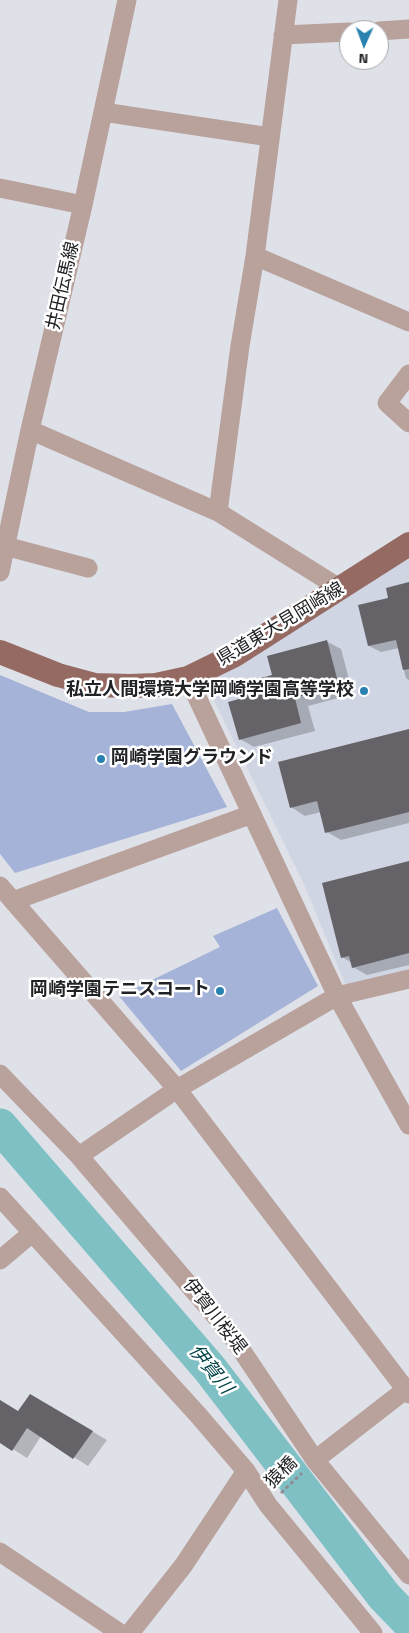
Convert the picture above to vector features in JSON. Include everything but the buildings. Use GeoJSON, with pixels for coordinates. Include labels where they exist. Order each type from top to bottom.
{"type":"FeatureCollection","features":[{"type":"Feature","properties":{"kind":"main road","name":"県道東大見岡崎線"},"geometry":{"type":"LineString","coordinates":[[0,652],[58,675],[95,685],[156,685],[188,678],[235,655],[409,544]]}},
{"type":"Feature","properties":{"kind":"street","name":"井田伝馬線"},"geometry":{"type":"LineString","coordinates":[[0,572],[30,430],[84,205],[127,0]]}},
{"type":"Feature","properties":{"kind":"street"},"geometry":{"type":"LineString","coordinates":[[218,512],[240,346],[255,256],[288,0]]}},
{"type":"Feature","properties":{"kind":"street"},"geometry":{"type":"LineString","coordinates":[[389,30],[409,29]]}},
{"type":"Feature","properties":{"kind":"street"},"geometry":{"type":"LineString","coordinates":[[283,35],[339,32]]}},
{"type":"Feature","properties":{"kind":"street"},"geometry":{"type":"LineString","coordinates":[[103,112],[270,137]]}},
{"type":"Feature","properties":{"kind":"street"},"geometry":{"type":"LineString","coordinates":[[0,188],[84,205]]}},
{"type":"Feature","properties":{"kind":"street"},"geometry":{"type":"LineString","coordinates":[[255,256],[409,322]]}},
{"type":"Feature","properties":{"kind":"street"},"geometry":{"type":"LineString","coordinates":[[409,374],[386,403],[409,423]]}},
{"type":"Feature","properties":{"kind":"street"},"geometry":{"type":"LineString","coordinates":[[30,430],[218,512],[341,589]]}},
{"type":"Feature","properties":{"kind":"street"},"geometry":{"type":"LineString","coordinates":[[5,546],[88,568]]}},
{"type":"Feature","properties":{"kind":"street"},"geometry":{"type":"LineString","coordinates":[[188,678],[337,996],[407,1117]]}},
{"type":"Feature","properties":{"kind":"street"},"geometry":{"type":"LineString","coordinates":[[13,901],[252,814]]}},
{"type":"Feature","properties":{"kind":"street"},"geometry":{"type":"LineString","coordinates":[[0,886],[177,1089],[408,1390],[315,1460]]}},
{"type":"Feature","properties":{"kind":"street"},"geometry":{"type":"LineString","coordinates":[[79,1156],[177,1089],[337,996],[409,979]]}},
{"type":"Feature","properties":{"kind":"street","name":"伊賀川桜堤"},"geometry":{"type":"LineString","coordinates":[[0,1074],[79,1156],[230,1333],[315,1460],[409,1576]]}},
{"type":"Feature","properties":{"kind":"street"},"geometry":{"type":"LineString","coordinates":[[0,1197],[199,1416],[246,1471],[268,1505],[373,1633]]}},
{"type":"Feature","properties":{"kind":"street"},"geometry":{"type":"LineString","coordinates":[[0,1260],[32,1233]]}},
{"type":"Feature","properties":{"kind":"street"},"geometry":{"type":"LineString","coordinates":[[130,1633],[183,1566],[246,1471]]}},
{"type":"Feature","properties":{"kind":"street"},"geometry":{"type":"LineString","coordinates":[[0,1552],[120,1633]]}},
{"type":"Feature","properties":{"kind":"path","name":"猿橋"},"geometry":{"type":"LineString","coordinates":[[268,1505],[315,1460]]}},
{"type":"Feature","properties":{"kind":"shaded area"},"geometry":{"type":"Polygon","coordinates":[[[409,555],[409,973],[346,986],[303,882],[203,678],[409,555]]]}},
{"type":"Feature","properties":{"kind":"shaded area","name":"岡崎学園グラウンド"},"geometry":{"type":"Polygon","coordinates":[[[0,675],[89,712],[124,712],[172,704],[227,807],[15,873],[0,854],[0,675]]]}},
{"type":"Feature","properties":{"kind":"shaded area","name":"岡崎学園テニスコート"},"geometry":{"type":"Polygon","coordinates":[[[277,908],[318,986],[181,1071],[119,996],[220,947],[213,936],[277,908]]]}},
{"type":"Feature","properties":{"kind":"waterway","name":"伊賀川"},"geometry":{"type":"LineString","coordinates":[[0,1126],[210,1369],[384,1596],[409,1622]]}},
{"type":"Feature","properties":{"kind":"place","name":"私立人間環境大学岡崎学園高等学校"},"geometry":{"type":"Point","coordinates":[364,691]}},
{"type":"Feature","properties":{"kind":"place","name":"岡崎学園グラウンド"},"geometry":{"type":"Point","coordinates":[101,759]}},
{"type":"Feature","properties":{"kind":"place","name":"岡崎学園テニスコート"},"geometry":{"type":"Point","coordinates":[220,991]}}]}
